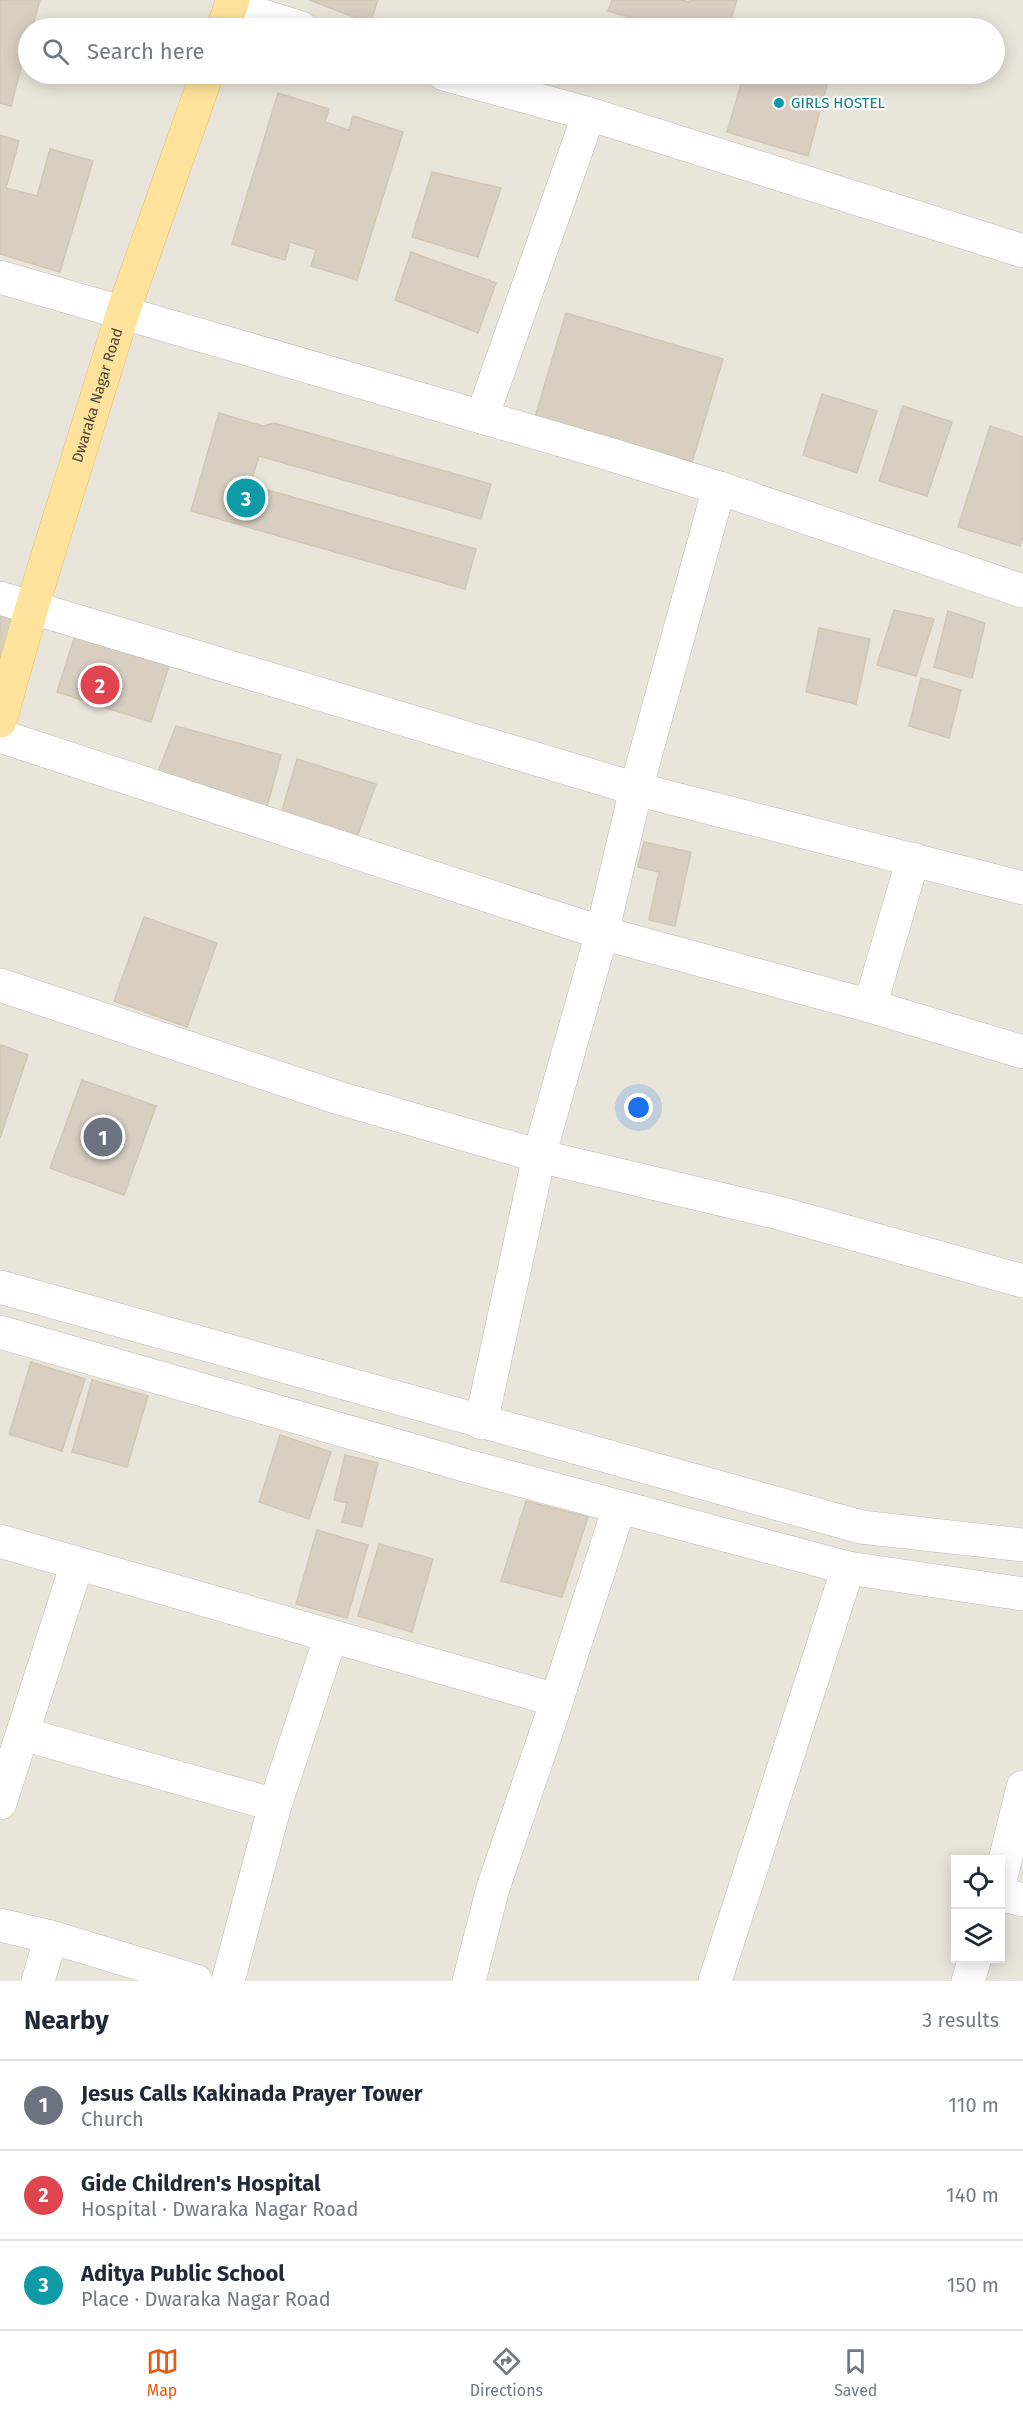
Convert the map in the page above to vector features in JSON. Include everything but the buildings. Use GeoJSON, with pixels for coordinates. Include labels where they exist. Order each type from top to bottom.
{"type":"FeatureCollection","features":[{"type":"Feature","properties":{"kind":"main road","name":"Dwaraka Nagar Road"},"geometry":{"type":"LineString","coordinates":[[0,721],[32,607],[123,312],[203,84]]}},
{"type":"Feature","properties":{"kind":"street"},"geometry":{"type":"LineString","coordinates":[[229,12],[256,18]]}},
{"type":"Feature","properties":{"kind":"street"},"geometry":{"type":"LineString","coordinates":[[480,84],[589,114],[1023,250]]}},
{"type":"Feature","properties":{"kind":"street"},"geometry":{"type":"LineString","coordinates":[[482,417],[589,114]]}},
{"type":"Feature","properties":{"kind":"street"},"geometry":{"type":"LineString","coordinates":[[0,277],[719,488],[1023,591]]}},
{"type":"Feature","properties":{"kind":"street"},"geometry":{"type":"LineString","coordinates":[[481,1422],[539,1156],[602,933],[636,789],[719,488]]}},
{"type":"Feature","properties":{"kind":"street"},"geometry":{"type":"LineString","coordinates":[[0,598],[636,789],[1023,888]]}},
{"type":"Feature","properties":{"kind":"street"},"geometry":{"type":"LineString","coordinates":[[0,736],[602,933],[870,1006],[1023,1052]]}},
{"type":"Feature","properties":{"kind":"street"},"geometry":{"type":"LineString","coordinates":[[870,1006],[913,860]]}},
{"type":"Feature","properties":{"kind":"street"},"geometry":{"type":"LineString","coordinates":[[0,986],[339,1098],[539,1156],[778,1213],[1023,1281]]}},
{"type":"Feature","properties":{"kind":"street"},"geometry":{"type":"LineString","coordinates":[[0,1287],[861,1527],[1023,1545]]}},
{"type":"Feature","properties":{"kind":"street"},"geometry":{"type":"LineString","coordinates":[[0,1332],[619,1508],[848,1568],[1023,1594]]}},
{"type":"Feature","properties":{"kind":"street"},"geometry":{"type":"LineString","coordinates":[[469,1981],[493,1888],[619,1508]]}},
{"type":"Feature","properties":{"kind":"street"},"geometry":{"type":"LineString","coordinates":[[0,1541],[556,1700]]}},
{"type":"Feature","properties":{"kind":"street"},"geometry":{"type":"LineString","coordinates":[[0,1803],[77,1564]]}},
{"type":"Feature","properties":{"kind":"street"},"geometry":{"type":"LineString","coordinates":[[716,1981],[848,1568]]}},
{"type":"Feature","properties":{"kind":"street"},"geometry":{"type":"LineString","coordinates":[[228,1981],[275,1805],[331,1636]]}},
{"type":"Feature","properties":{"kind":"street"},"geometry":{"type":"LineString","coordinates":[[23,1734],[275,1805]]}},
{"type":"Feature","properties":{"kind":"street"},"geometry":{"type":"LineString","coordinates":[[1005,1861],[1023,1787]]}},
{"type":"Feature","properties":{"kind":"street"},"geometry":{"type":"LineString","coordinates":[[1005,1894],[1023,1893]]}},
{"type":"Feature","properties":{"kind":"street"},"geometry":{"type":"LineString","coordinates":[[1005,1895],[1023,1900]]}},
{"type":"Feature","properties":{"kind":"street"},"geometry":{"type":"LineString","coordinates":[[0,1925],[51,1937],[196,1981]]}},
{"type":"Feature","properties":{"kind":"street"},"geometry":{"type":"LineString","coordinates":[[38,1981],[51,1937]]}},
{"type":"Feature","properties":{"kind":"street"},"geometry":{"type":"LineString","coordinates":[[968,1981],[974,1963]]}},
{"type":"Feature","properties":{"kind":"shaded area"},"geometry":{"type":"Polygon","coordinates":[[[0,0],[1023,0],[1023,1981],[0,1981],[0,0]]]}},
{"type":"Feature","properties":{"kind":"place","name":"GIRLS HOSTEL"},"geometry":{"type":"Point","coordinates":[779,103]}},
{"type":"Feature","properties":{"kind":"place","name":"Aditya Public School"},"geometry":{"type":"Point","coordinates":[246,498]}},
{"type":"Feature","properties":{"kind":"place","name":"Gide Children's Hospital"},"geometry":{"type":"Point","coordinates":[100,685]}},
{"type":"Feature","properties":{"kind":"place","name":"Jesus Calls Kakinada Prayer Tower"},"geometry":{"type":"Point","coordinates":[103,1137]}}]}
